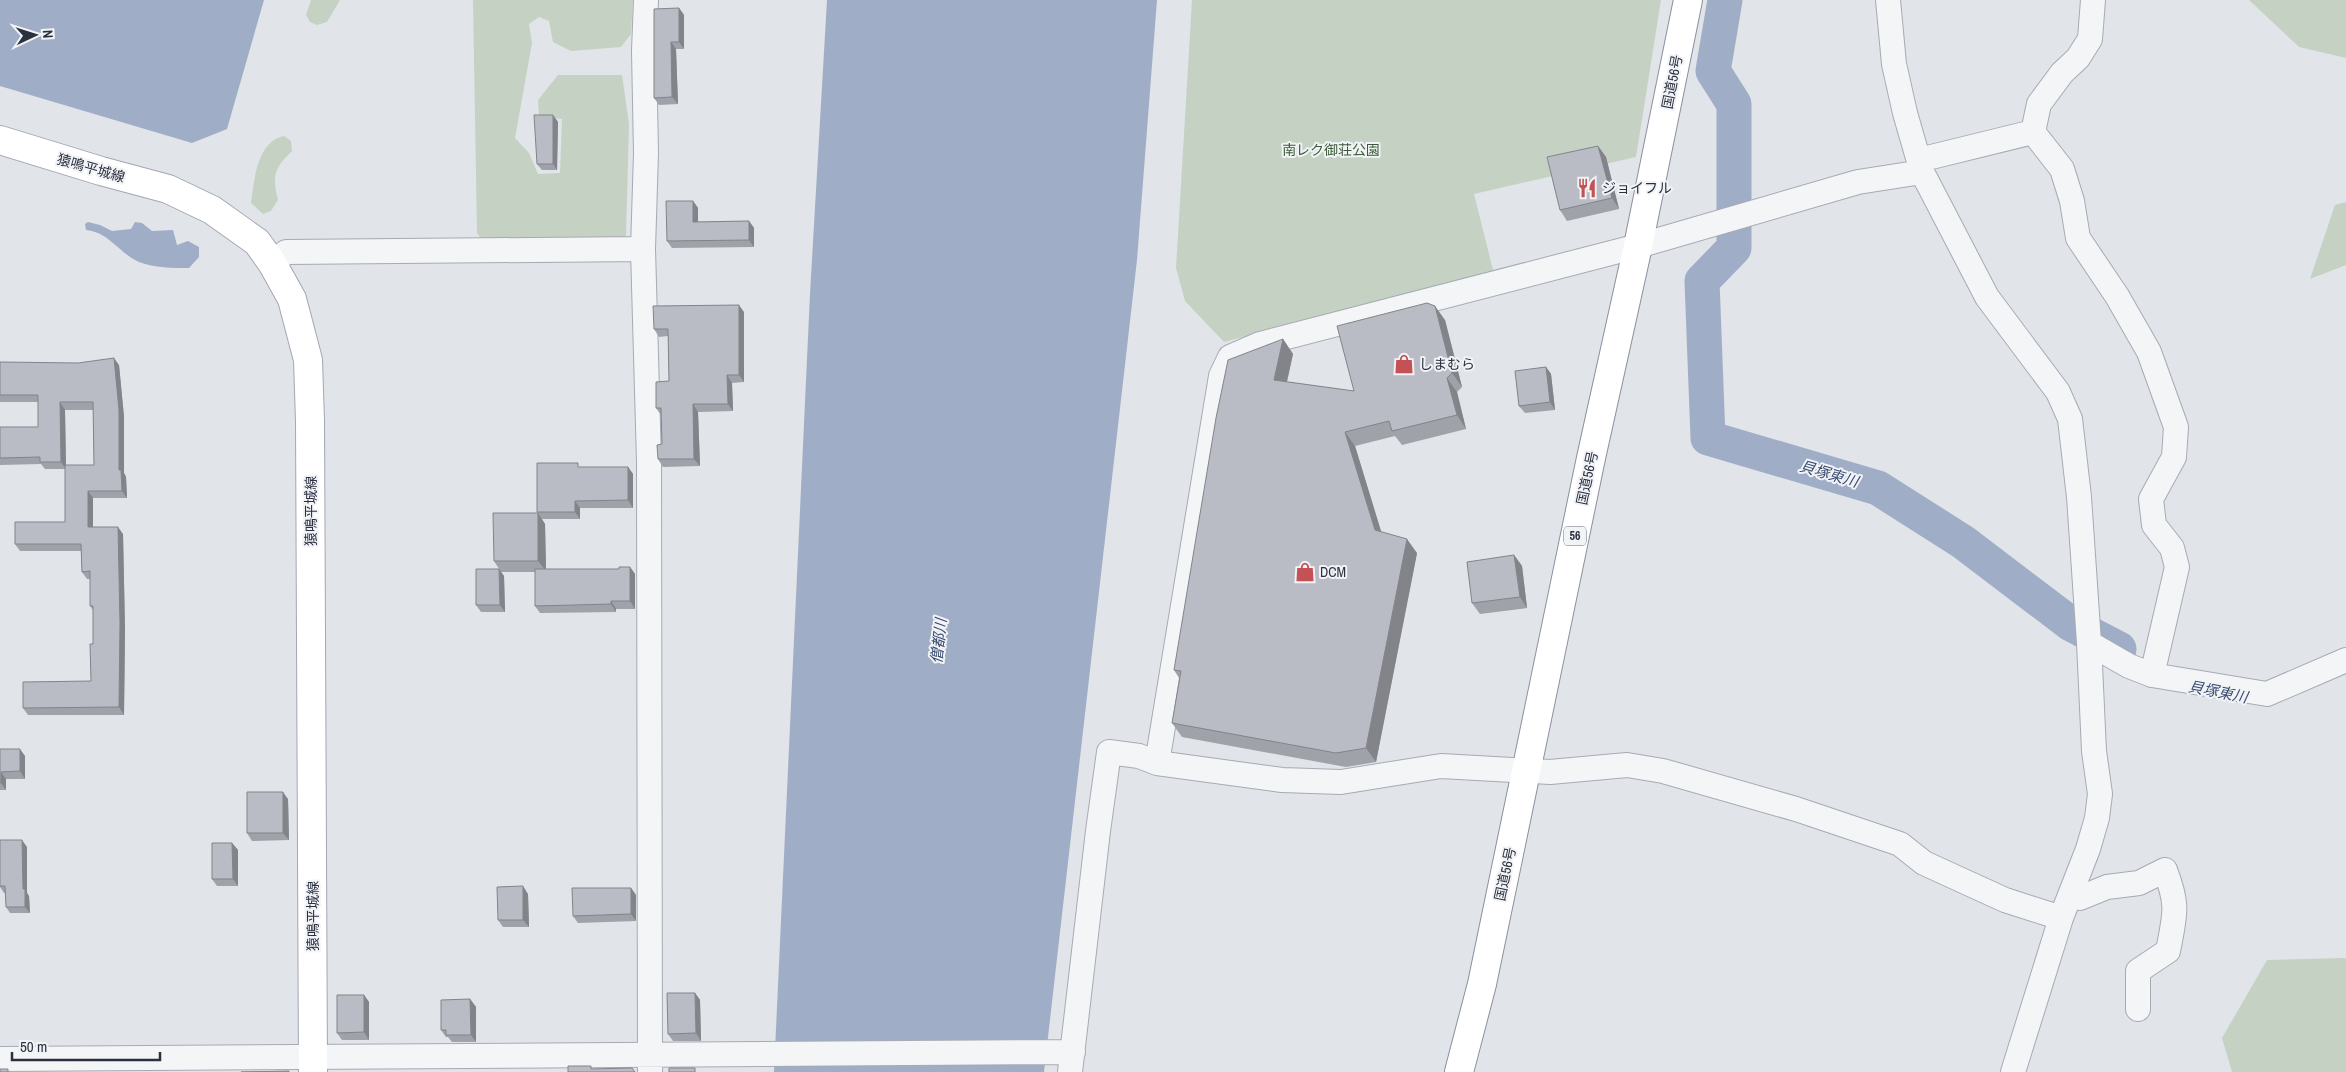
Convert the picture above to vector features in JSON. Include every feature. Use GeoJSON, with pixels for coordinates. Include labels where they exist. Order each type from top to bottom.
{"type":"FeatureCollection","features":[{"type":"Feature","properties":{"kind":"main road","name":"国道56号"},"geometry":{"type":"LineString","coordinates":[[1459,1072],[1482,984],[1688,0]]}},
{"type":"Feature","properties":{"kind":"main road","name":"猿鳴平城線"},"geometry":{"type":"LineString","coordinates":[[0,140],[168,189],[212,210],[257,242],[272,263],[292,299],[308,360],[310,431],[313,1065]]}},
{"type":"Feature","properties":{"kind":"street"},"geometry":{"type":"LineString","coordinates":[[646,0],[644,51],[646,154],[643,249],[649,462],[650,1063]]}},
{"type":"Feature","properties":{"kind":"street"},"geometry":{"type":"LineString","coordinates":[[1888,0],[1894,64],[1920,166],[1987,297],[2058,392],[2070,419],[2079,497],[2094,751],[2100,794],[2097,818],[2061,918],[2013,1072]]}},
{"type":"Feature","properties":{"kind":"street"},"geometry":{"type":"LineString","coordinates":[[2033,132],[2039,104],[2062,73],[2078,58],[2090,39],[2093,0]]}},
{"type":"Feature","properties":{"kind":"street"},"geometry":{"type":"LineString","coordinates":[[1157,763],[1221,376],[1230,357],[1260,344],[1638,246],[2033,132]]}},
{"type":"Feature","properties":{"kind":"street"},"geometry":{"type":"LineString","coordinates":[[2033,132],[2062,169],[2072,201],[2078,238],[2118,296],[2150,352],[2176,426],[2174,457],[2151,499],[2154,525],[2172,548],[2177,567],[2152,675]]}},
{"type":"Feature","properties":{"kind":"street"},"geometry":{"type":"LineString","coordinates":[[272,263],[286,252],[643,249]]}},
{"type":"Feature","properties":{"kind":"street"},"geometry":{"type":"LineString","coordinates":[[2089,643],[2129,666],[2152,675],[2267,694],[2346,660]]}},
{"type":"Feature","properties":{"kind":"street"},"geometry":{"type":"LineString","coordinates":[[0,1059],[313,1065],[1068,1058],[1109,752],[1139,756],[1157,763],[1282,780],[1341,782],[1441,766],[1550,772],[1627,765],[1664,771],[1796,809],[1900,844],[1924,863],[2005,900],[2061,918]]}},
{"type":"Feature","properties":{"kind":"street"},"geometry":{"type":"LineString","coordinates":[[2070,896],[2080,898],[2107,887],[2139,883],[2165,870],[2174,891],[2176,909],[2168,951],[2138,972],[2138,1009]]}},
{"type":"Feature","properties":{"kind":"green space"},"geometry":{"type":"Polygon","coordinates":[[[311,0],[340,0],[327,22],[317,25],[310,22],[306,15],[311,0]]]}},
{"type":"Feature","properties":{"kind":"green space"},"geometry":{"type":"Polygon","coordinates":[[[473,0],[633,0],[631,34],[621,47],[571,51],[553,42],[549,21],[539,17],[529,24],[532,43],[515,138],[529,153],[538,174],[560,173],[562,119],[539,116],[538,100],[558,75],[622,75],[629,124],[626,236],[620,241],[484,243],[477,233],[473,0]]]}},
{"type":"Feature","properties":{"kind":"green space","name":"南レク御荘公園"},"geometry":{"type":"Polygon","coordinates":[[[1192,0],[1661,0],[1636,157],[1474,194],[1493,270],[1224,342],[1185,301],[1176,268],[1192,0]]]}},
{"type":"Feature","properties":{"kind":"green space"},"geometry":{"type":"Polygon","coordinates":[[[2249,0],[2346,0],[2346,58],[2299,47],[2249,0]]]}},
{"type":"Feature","properties":{"kind":"green space"},"geometry":{"type":"Polygon","coordinates":[[[284,136],[291,141],[292,151],[281,162],[276,173],[275,185],[278,200],[271,211],[263,214],[251,203],[258,163],[268,145],[275,139],[284,136]]]}},
{"type":"Feature","properties":{"kind":"green space"},"geometry":{"type":"Polygon","coordinates":[[[2346,202],[2346,265],[2310,279],[2335,205],[2346,202]]]}},
{"type":"Feature","properties":{"kind":"green space"},"geometry":{"type":"Polygon","coordinates":[[[2346,959],[2346,1072],[2232,1072],[2222,1038],[2267,960],[2346,959]]]}},
{"type":"Feature","properties":{"kind":"water"},"geometry":{"type":"Polygon","coordinates":[[[0,0],[264,0],[227,129],[192,143],[0,86],[0,0]]]}},
{"type":"Feature","properties":{"kind":"water","name":"僧都川"},"geometry":{"type":"Polygon","coordinates":[[[827,0],[1157,0],[1137,260],[1044,1072],[774,1072],[810,294],[827,0]]]}},
{"type":"Feature","properties":{"kind":"water"},"geometry":{"type":"Polygon","coordinates":[[[88,222],[112,231],[131,229],[135,222],[142,223],[152,231],[173,230],[177,245],[188,241],[199,247],[199,257],[189,268],[145,264],[126,254],[108,239],[86,230],[85,224],[88,222]]]}},
{"type":"Feature","properties":{"kind":"building"},"geometry":{"type":"Polygon","coordinates":[[[679,8],[679,42],[671,42],[672,97],[654,98],[654,9],[679,8]]]}},
{"type":"Feature","properties":{"kind":"building"},"geometry":{"type":"Polygon","coordinates":[[[534,115],[553,115],[553,164],[537,164],[534,115]]]}},
{"type":"Feature","properties":{"kind":"building","name":"ジョイフル"},"geometry":{"type":"Polygon","coordinates":[[[1598,146],[1612,198],[1560,210],[1547,157],[1598,146]]]}},
{"type":"Feature","properties":{"kind":"building"},"geometry":{"type":"Polygon","coordinates":[[[666,201],[693,201],[693,222],[749,221],[749,240],[667,241],[666,201]]]}},
{"type":"Feature","properties":{"kind":"building","name":"DCM"},"geometry":{"type":"Polygon","coordinates":[[[1427,303],[1435,306],[1452,373],[1447,378],[1457,415],[1392,431],[1389,421],[1345,432],[1375,530],[1407,539],[1366,748],[1336,753],[1172,723],[1181,671],[1174,670],[1216,418],[1228,360],[1283,339],[1274,380],[1354,391],[1337,326],[1427,303]]]}},
{"type":"Feature","properties":{"kind":"building"},"geometry":{"type":"Polygon","coordinates":[[[739,305],[739,375],[727,375],[728,404],[693,404],[694,459],[658,459],[657,445],[662,444],[661,408],[656,408],[656,382],[669,381],[668,329],[654,329],[653,306],[739,305]]]}},
{"type":"Feature","properties":{"kind":"building"},"geometry":{"type":"Polygon","coordinates":[[[114,358],[119,410],[119,470],[121,470],[122,491],[88,491],[88,527],[118,527],[119,707],[23,708],[23,682],[91,681],[90,644],[93,644],[93,606],[90,606],[90,571],[82,572],[81,544],[15,544],[15,522],[65,522],[65,465],[94,465],[93,402],[60,402],[61,462],[40,462],[40,457],[0,458],[0,427],[38,427],[38,395],[0,395],[0,362],[78,363],[114,358]]]}},
{"type":"Feature","properties":{"kind":"building"},"geometry":{"type":"Polygon","coordinates":[[[1546,367],[1550,402],[1519,406],[1515,371],[1546,367]]]}},
{"type":"Feature","properties":{"kind":"building"},"geometry":{"type":"Polygon","coordinates":[[[537,463],[578,463],[578,467],[628,467],[628,500],[575,501],[575,512],[537,512],[537,463]]]}},
{"type":"Feature","properties":{"kind":"building"},"geometry":{"type":"Polygon","coordinates":[[[493,513],[538,513],[538,561],[494,561],[493,513]]]}},
{"type":"Feature","properties":{"kind":"building"},"geometry":{"type":"Polygon","coordinates":[[[1514,555],[1520,597],[1472,603],[1467,562],[1514,555]]]}},
{"type":"Feature","properties":{"kind":"building"},"geometry":{"type":"Polygon","coordinates":[[[619,567],[630,567],[630,601],[611,601],[611,604],[535,606],[535,569],[619,569],[619,567]]]}},
{"type":"Feature","properties":{"kind":"building"},"geometry":{"type":"Polygon","coordinates":[[[476,569],[499,569],[500,605],[476,605],[476,569]]]}},
{"type":"Feature","properties":{"kind":"building"},"geometry":{"type":"Polygon","coordinates":[[[0,749],[20,749],[20,771],[1,772],[1,783],[0,783],[0,749]]]}},
{"type":"Feature","properties":{"kind":"building"},"geometry":{"type":"Polygon","coordinates":[[[247,792],[283,792],[283,833],[247,833],[247,792]]]}},
{"type":"Feature","properties":{"kind":"building"},"geometry":{"type":"Polygon","coordinates":[[[0,840],[22,840],[25,907],[6,907],[5,886],[0,886],[0,840]]]}},
{"type":"Feature","properties":{"kind":"building"},"geometry":{"type":"Polygon","coordinates":[[[212,843],[232,843],[233,879],[212,879],[212,843]]]}},
{"type":"Feature","properties":{"kind":"building"},"geometry":{"type":"Polygon","coordinates":[[[523,886],[523,920],[498,920],[497,887],[523,886]]]}},
{"type":"Feature","properties":{"kind":"building"},"geometry":{"type":"Polygon","coordinates":[[[572,888],[631,888],[631,914],[573,916],[572,888]]]}},
{"type":"Feature","properties":{"kind":"building"},"geometry":{"type":"Polygon","coordinates":[[[667,993],[695,993],[696,1033],[668,1034],[667,993]]]}},
{"type":"Feature","properties":{"kind":"building"},"geometry":{"type":"Polygon","coordinates":[[[337,995],[364,995],[364,1032],[337,1033],[337,995]]]}},
{"type":"Feature","properties":{"kind":"building"},"geometry":{"type":"Polygon","coordinates":[[[470,999],[471,1035],[446,1035],[446,1030],[441,1030],[441,1000],[470,999]]]}},
{"type":"Feature","properties":{"kind":"building"},"geometry":{"type":"Polygon","coordinates":[[[568,1066],[591,1066],[591,1069],[632,1068],[635,1072],[568,1072],[568,1066]]]}},
{"type":"Feature","properties":{"kind":"building"},"geometry":{"type":"Polygon","coordinates":[[[669,1068],[695,1068],[695,1072],[669,1072],[669,1068]]]}},
{"type":"Feature","properties":{"kind":"building"},"geometry":{"type":"Polygon","coordinates":[[[0,1069],[8,1069],[8,1072],[0,1072],[0,1069]]]}},
{"type":"Feature","properties":{"kind":"building"},"geometry":{"type":"Polygon","coordinates":[[[289,1071],[289,1072],[241,1072],[289,1071]]]}},
{"type":"Feature","properties":{"kind":"waterway","name":"貝塚東川"},"geometry":{"type":"LineString","coordinates":[[1725,0],[1713,71],[1734,104],[1734,248],[1702,281],[1708,438],[1878,488],[1963,542],[2071,624],[2119,649]]}},
{"type":"Feature","properties":{"kind":"place","name":"ジョイフル"},"geometry":{"type":"Point","coordinates":[1587,188]}},
{"type":"Feature","properties":{"kind":"place","name":"しまむら"},"geometry":{"type":"Point","coordinates":[1404,364]}},
{"type":"Feature","properties":{"kind":"place","name":"DCM"},"geometry":{"type":"Point","coordinates":[1305,572]}}]}
